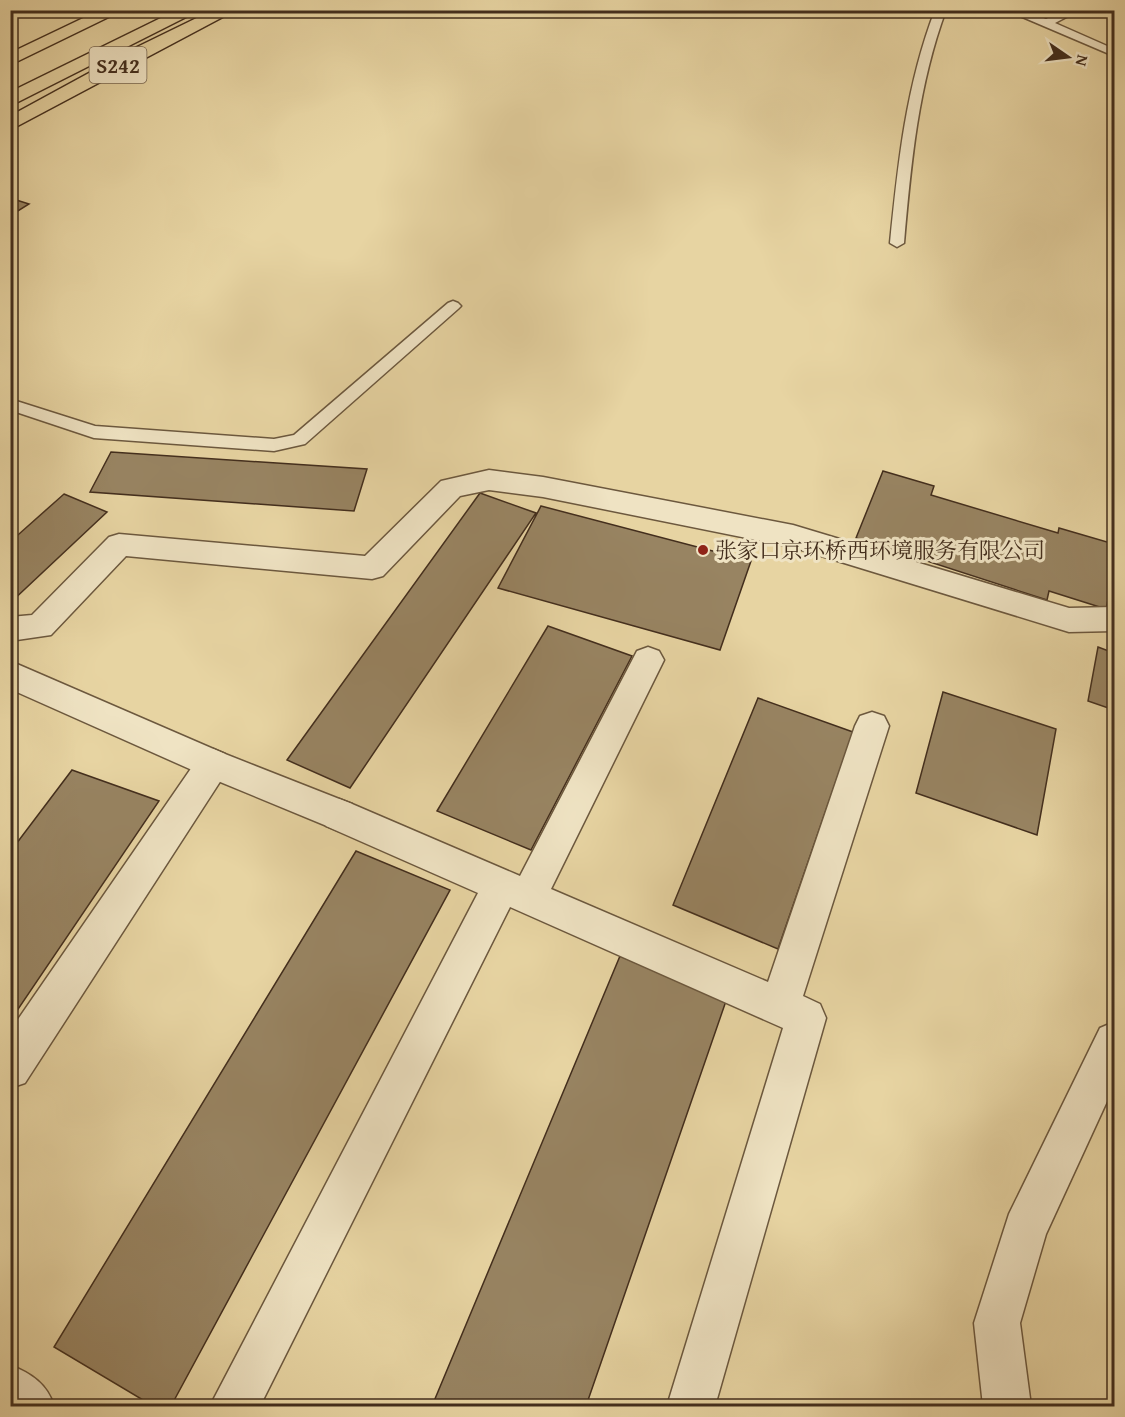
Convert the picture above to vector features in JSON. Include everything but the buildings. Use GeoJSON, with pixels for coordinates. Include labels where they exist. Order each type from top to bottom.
{"type":"FeatureCollection","features":[{"type":"Feature","properties":{"kind":"main road","name":"S242"},"geometry":{"type":"LineString","coordinates":[[10,60],[115,10]]}},
{"type":"Feature","properties":{"kind":"main road"},"geometry":{"type":"LineString","coordinates":[[10,78],[154,10]]}},
{"type":"Feature","properties":{"kind":"main road"},"geometry":{"type":"LineString","coordinates":[[10,100],[132,37],[192,10]]}},
{"type":"Feature","properties":{"kind":"main road","name":"S242"},"geometry":{"type":"LineString","coordinates":[[10,124],[139,53],[228,10]]}},
{"type":"Feature","properties":{"kind":"street"},"geometry":{"type":"LineString","coordinates":[[10,629],[40,626],[119,545],[372,568],[451,488],[489,480],[543,487],[794,536],[1069,620],[1114,619]]}},
{"type":"Feature","properties":{"kind":"street"},"geometry":{"type":"LineString","coordinates":[[234,1407],[515,892],[648,660]]}},
{"type":"Feature","properties":{"kind":"street"},"geometry":{"type":"LineString","coordinates":[[10,674],[213,764],[339,815],[806,1018],[691,1407]]}},
{"type":"Feature","properties":{"kind":"street"},"geometry":{"type":"LineString","coordinates":[[780,1005],[872,726]]}},
{"type":"Feature","properties":{"kind":"street"},"geometry":{"type":"LineString","coordinates":[[10,1068],[213,764]]}},
{"type":"Feature","properties":{"kind":"street"},"geometry":{"type":"LineString","coordinates":[[1007,1407],[997,1323],[1025,1230],[1114,1042]]}},
{"type":"Feature","properties":{"kind":"street"},"geometry":{"type":"LineString","coordinates":[[10,1389],[30,1407]]}},
{"type":"Feature","properties":{"kind":"lane"},"geometry":{"type":"LineString","coordinates":[[897,243],[908,140],[923,63],[940,10]]}},
{"type":"Feature","properties":{"kind":"lane"},"geometry":{"type":"LineString","coordinates":[[1011,10],[1046,22],[1114,53]]}},
{"type":"Feature","properties":{"kind":"lane"},"geometry":{"type":"LineString","coordinates":[[1046,22],[1075,10]]}},
{"type":"Feature","properties":{"kind":"lane"},"geometry":{"type":"LineString","coordinates":[[10,404],[94,432],[274,445],[299,440],[453,306]]}},
{"type":"Feature","properties":{"kind":"place","name":"张家口京环桥西环境服务有限公司"},"geometry":{"type":"Point","coordinates":[703,550]}}]}
